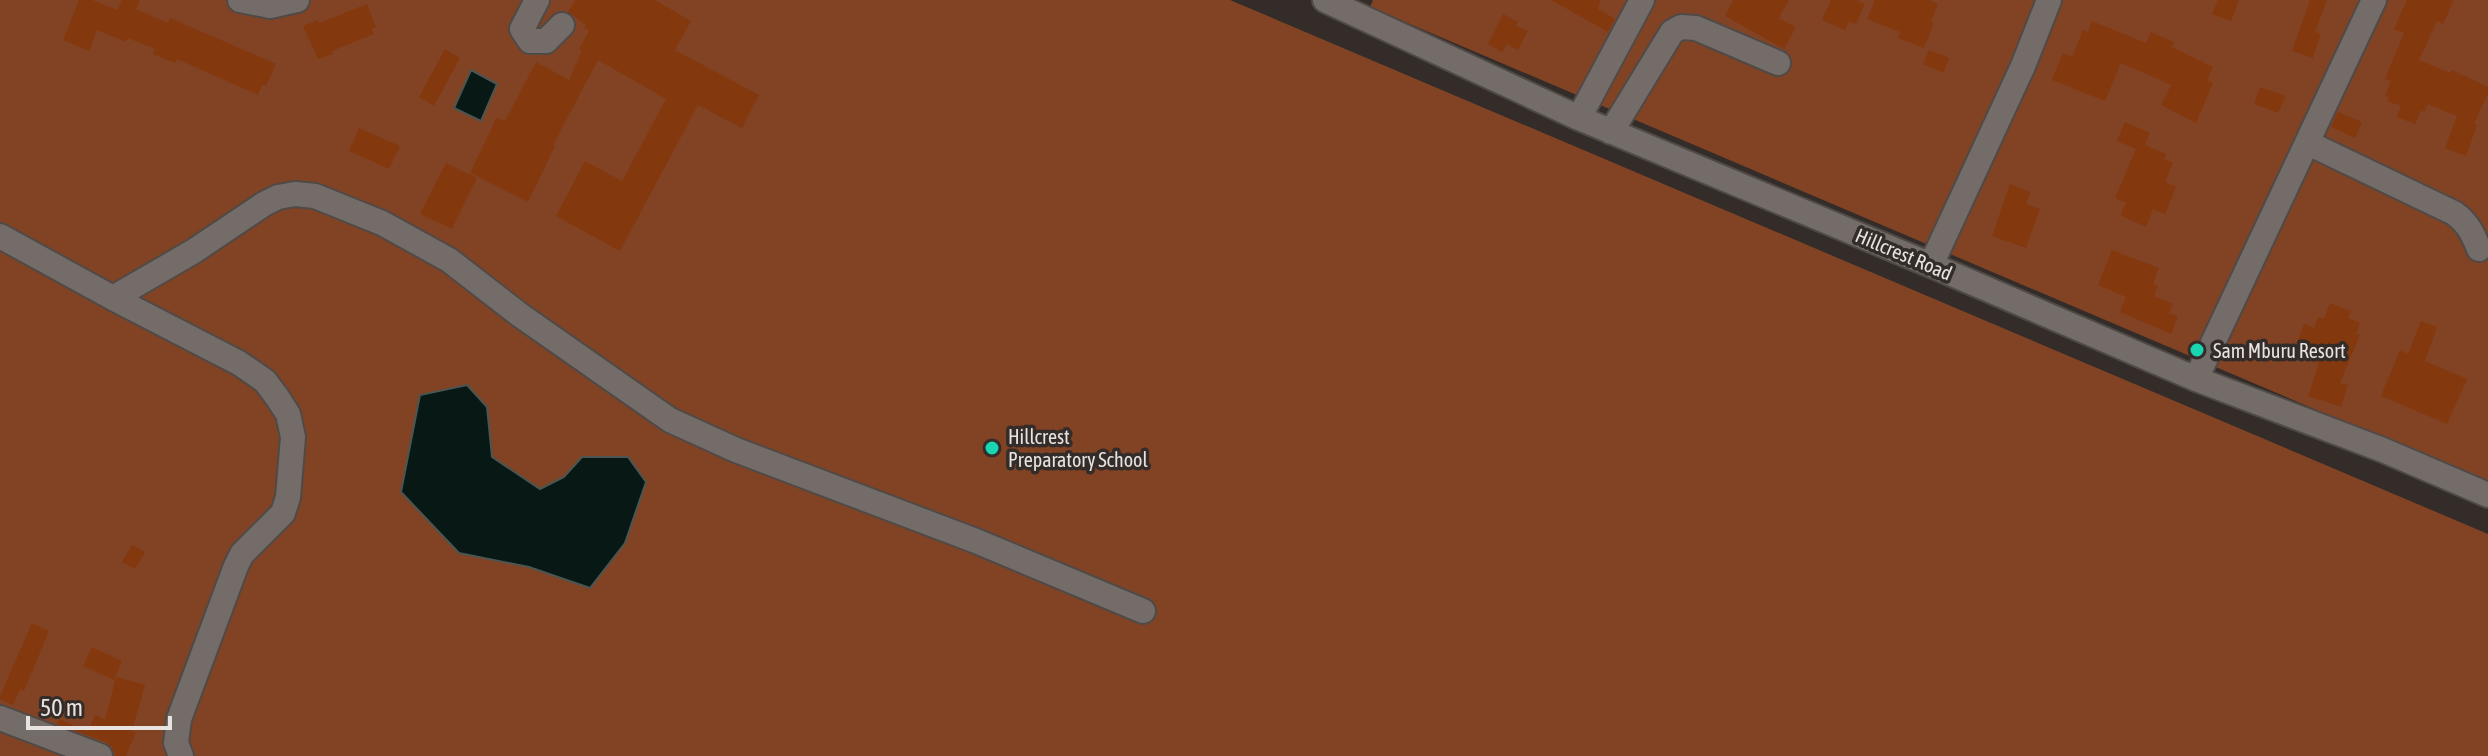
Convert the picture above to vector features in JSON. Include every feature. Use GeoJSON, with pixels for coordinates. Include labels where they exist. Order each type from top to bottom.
{"type":"FeatureCollection","features":[{"type":"Feature","properties":{"kind":"street"},"geometry":{"type":"LineString","coordinates":[[240,0],[270,6],[297,0]]}},
{"type":"Feature","properties":{"kind":"street"},"geometry":{"type":"LineString","coordinates":[[537,0],[522,29],[530,41],[546,41],[562,25]]}},
{"type":"Feature","properties":{"kind":"street","name":"Hillcrest Road"},"geometry":{"type":"LineString","coordinates":[[1325,0],[1611,132],[2196,379],[2383,450],[2488,495]]}},
{"type":"Feature","properties":{"kind":"street"},"geometry":{"type":"LineString","coordinates":[[1579,118],[1642,0]]}},
{"type":"Feature","properties":{"kind":"street"},"geometry":{"type":"LineString","coordinates":[[1931,265],[2023,66],[2049,0]]}},
{"type":"Feature","properties":{"kind":"street"},"geometry":{"type":"LineString","coordinates":[[2196,379],[2374,0]]}},
{"type":"Feature","properties":{"kind":"street"},"geometry":{"type":"LineString","coordinates":[[1611,132],[1672,32],[1681,27],[1696,28],[1778,63]]}},
{"type":"Feature","properties":{"kind":"street"},"geometry":{"type":"LineString","coordinates":[[2308,143],[2454,213],[2465,221],[2479,249]]}},
{"type":"Feature","properties":{"kind":"street"},"geometry":{"type":"LineString","coordinates":[[113,298],[194,251],[264,204],[295,194],[315,196],[382,223],[449,260],[520,315],[670,420],[736,450],[976,541],[1143,611]]}},
{"type":"Feature","properties":{"kind":"street"},"geometry":{"type":"LineString","coordinates":[[0,236],[239,363],[265,381],[288,414],[293,437],[290,483],[283,513],[242,554],[236,566],[179,719],[176,743],[181,756]]}},
{"type":"Feature","properties":{"kind":"street"},"geometry":{"type":"LineString","coordinates":[[0,718],[100,756]]}},
{"type":"Feature","properties":{"kind":"shaded area"},"geometry":{"type":"Polygon","coordinates":[[[0,0],[1230,0],[2488,534],[2488,756],[0,756],[0,0]]]}},
{"type":"Feature","properties":{"kind":"shaded area"},"geometry":{"type":"Polygon","coordinates":[[[1373,0],[2488,0],[2488,483],[1370,7],[1373,0]]]}},
{"type":"Feature","properties":{"kind":"shaded area"},"geometry":{"type":"Polygon","coordinates":[[[471,70],[497,84],[481,121],[454,108],[471,70]]]}},
{"type":"Feature","properties":{"kind":"shaded area"},"geometry":{"type":"Polygon","coordinates":[[[467,385],[487,407],[492,457],[540,489],[564,477],[582,457],[628,457],[646,482],[625,543],[590,588],[529,567],[459,553],[401,492],[420,395],[467,385]]]}},
{"type":"Feature","properties":{"kind":"building"},"geometry":{"type":"Polygon","coordinates":[[[79,0],[92,0],[117,10],[122,0],[140,0],[136,9],[168,23],[170,18],[276,64],[258,95],[177,59],[175,63],[153,54],[155,49],[128,38],[126,42],[97,30],[89,51],[63,40],[79,0]]]}},
{"type":"Feature","properties":{"kind":"building"},"geometry":{"type":"Polygon","coordinates":[[[575,0],[655,0],[691,21],[675,50],[759,95],[742,128],[698,105],[620,251],[556,216],[585,161],[622,181],[666,99],[598,60],[553,145],[528,202],[470,173],[497,117],[505,121],[536,62],[569,80],[582,51],[579,49],[589,31],[584,28],[586,25],[568,12],[575,0]]]}},
{"type":"Feature","properties":{"kind":"building"},"geometry":{"type":"Polygon","coordinates":[[[1551,0],[1600,0],[1598,9],[1615,19],[1608,32],[1551,0]]]}},
{"type":"Feature","properties":{"kind":"building"},"geometry":{"type":"Polygon","coordinates":[[[1733,0],[1789,0],[1779,18],[1796,27],[1784,49],[1725,16],[1733,0]]]}},
{"type":"Feature","properties":{"kind":"building"},"geometry":{"type":"Polygon","coordinates":[[[1831,0],[1856,0],[1865,4],[1856,24],[1849,21],[1845,30],[1822,20],[1831,0]]]}},
{"type":"Feature","properties":{"kind":"building"},"geometry":{"type":"Polygon","coordinates":[[[1875,0],[1929,0],[1938,4],[1924,48],[1898,38],[1900,32],[1867,19],[1875,0]]]}},
{"type":"Feature","properties":{"kind":"building"},"geometry":{"type":"Polygon","coordinates":[[[2218,0],[2239,0],[2231,21],[2212,14],[2218,0]]]}},
{"type":"Feature","properties":{"kind":"building"},"geometry":{"type":"Polygon","coordinates":[[[2310,0],[2327,0],[2315,32],[2321,34],[2313,58],[2292,51],[2310,0]]]}},
{"type":"Feature","properties":{"kind":"building"},"geometry":{"type":"Polygon","coordinates":[[[2407,0],[2454,0],[2443,24],[2437,21],[2419,60],[2450,73],[2452,70],[2488,87],[2466,156],[2445,148],[2457,116],[2428,104],[2424,112],[2421,110],[2415,124],[2397,117],[2401,106],[2387,101],[2389,98],[2385,96],[2391,81],[2385,79],[2404,33],[2394,29],[2407,0]]]}},
{"type":"Feature","properties":{"kind":"building"},"geometry":{"type":"Polygon","coordinates":[[[367,4],[376,27],[372,29],[374,34],[318,59],[303,26],[367,4]]]}},
{"type":"Feature","properties":{"kind":"building"},"geometry":{"type":"Polygon","coordinates":[[[1503,14],[1518,22],[1516,26],[1528,31],[1518,50],[1507,44],[1502,52],[1488,44],[1503,14]]]}},
{"type":"Feature","properties":{"kind":"building"},"geometry":{"type":"Polygon","coordinates":[[[2092,21],[2146,43],[2151,32],[2174,42],[2172,47],[2213,67],[2207,80],[2213,83],[2196,123],[2161,105],[2171,85],[2121,63],[2105,101],[2052,80],[2063,53],[2072,57],[2083,30],[2088,32],[2092,21]]]}},
{"type":"Feature","properties":{"kind":"building"},"geometry":{"type":"Polygon","coordinates":[[[445,49],[460,58],[434,106],[419,97],[445,49]]]}},
{"type":"Feature","properties":{"kind":"building"},"geometry":{"type":"Polygon","coordinates":[[[1929,50],[1949,58],[1943,73],[1923,64],[1929,50]]]}},
{"type":"Feature","properties":{"kind":"building"},"geometry":{"type":"Polygon","coordinates":[[[2260,87],[2286,96],[2278,113],[2254,104],[2260,87]]]}},
{"type":"Feature","properties":{"kind":"building"},"geometry":{"type":"Polygon","coordinates":[[[2338,112],[2362,122],[2355,138],[2331,127],[2338,112]]]}},
{"type":"Feature","properties":{"kind":"building"},"geometry":{"type":"Polygon","coordinates":[[[2125,122],[2150,133],[2145,145],[2166,154],[2164,159],[2173,163],[2165,182],[2176,187],[2165,214],[2153,209],[2146,227],[2120,215],[2126,203],[2115,198],[2136,149],[2117,141],[2125,122]]]}},
{"type":"Feature","properties":{"kind":"building"},"geometry":{"type":"Polygon","coordinates":[[[359,128],[400,146],[389,169],[349,151],[359,128]]]}},
{"type":"Feature","properties":{"kind":"building"},"geometry":{"type":"Polygon","coordinates":[[[446,163],[477,178],[452,229],[420,214],[446,163]]]}},
{"type":"Feature","properties":{"kind":"building"},"geometry":{"type":"Polygon","coordinates":[[[2010,184],[2031,192],[2026,204],[2040,209],[2026,248],[1992,236],[2010,184]]]}},
{"type":"Feature","properties":{"kind":"building"},"geometry":{"type":"Polygon","coordinates":[[[2112,250],[2159,268],[2153,284],[2158,286],[2154,296],[2173,304],[2169,313],[2178,316],[2171,334],[2120,312],[2126,297],[2098,285],[2112,250]]]}},
{"type":"Feature","properties":{"kind":"building"},"geometry":{"type":"Polygon","coordinates":[[[2330,303],[2351,311],[2348,318],[2360,323],[2356,334],[2360,335],[2340,383],[2348,385],[2341,407],[2308,396],[2319,363],[2293,353],[2304,324],[2314,328],[2318,317],[2324,319],[2330,303]]]}},
{"type":"Feature","properties":{"kind":"building"},"geometry":{"type":"Polygon","coordinates":[[[2421,321],[2437,327],[2425,361],[2467,379],[2447,424],[2381,396],[2400,350],[2408,354],[2421,321]]]}},
{"type":"Feature","properties":{"kind":"building"},"geometry":{"type":"Polygon","coordinates":[[[132,545],[145,552],[135,569],[122,562],[132,545]]]}},
{"type":"Feature","properties":{"kind":"building"},"geometry":{"type":"Polygon","coordinates":[[[32,623],[49,631],[24,691],[20,689],[13,705],[0,699],[0,696],[32,623]]]}},
{"type":"Feature","properties":{"kind":"building"},"geometry":{"type":"Polygon","coordinates":[[[92,647],[122,661],[114,680],[83,666],[92,647]]]}},
{"type":"Feature","properties":{"kind":"building"},"geometry":{"type":"Polygon","coordinates":[[[116,677],[145,685],[132,731],[136,732],[126,756],[115,756],[106,742],[57,724],[59,719],[88,732],[95,715],[105,720],[116,677]]]}},
{"type":"Feature","properties":{"kind":"place","name":"Sam Mburu Resort"},"geometry":{"type":"Point","coordinates":[2197,350]}},
{"type":"Feature","properties":{"kind":"place","name":"Hillcrest Preparatory School"},"geometry":{"type":"Point","coordinates":[992,448]}}]}
